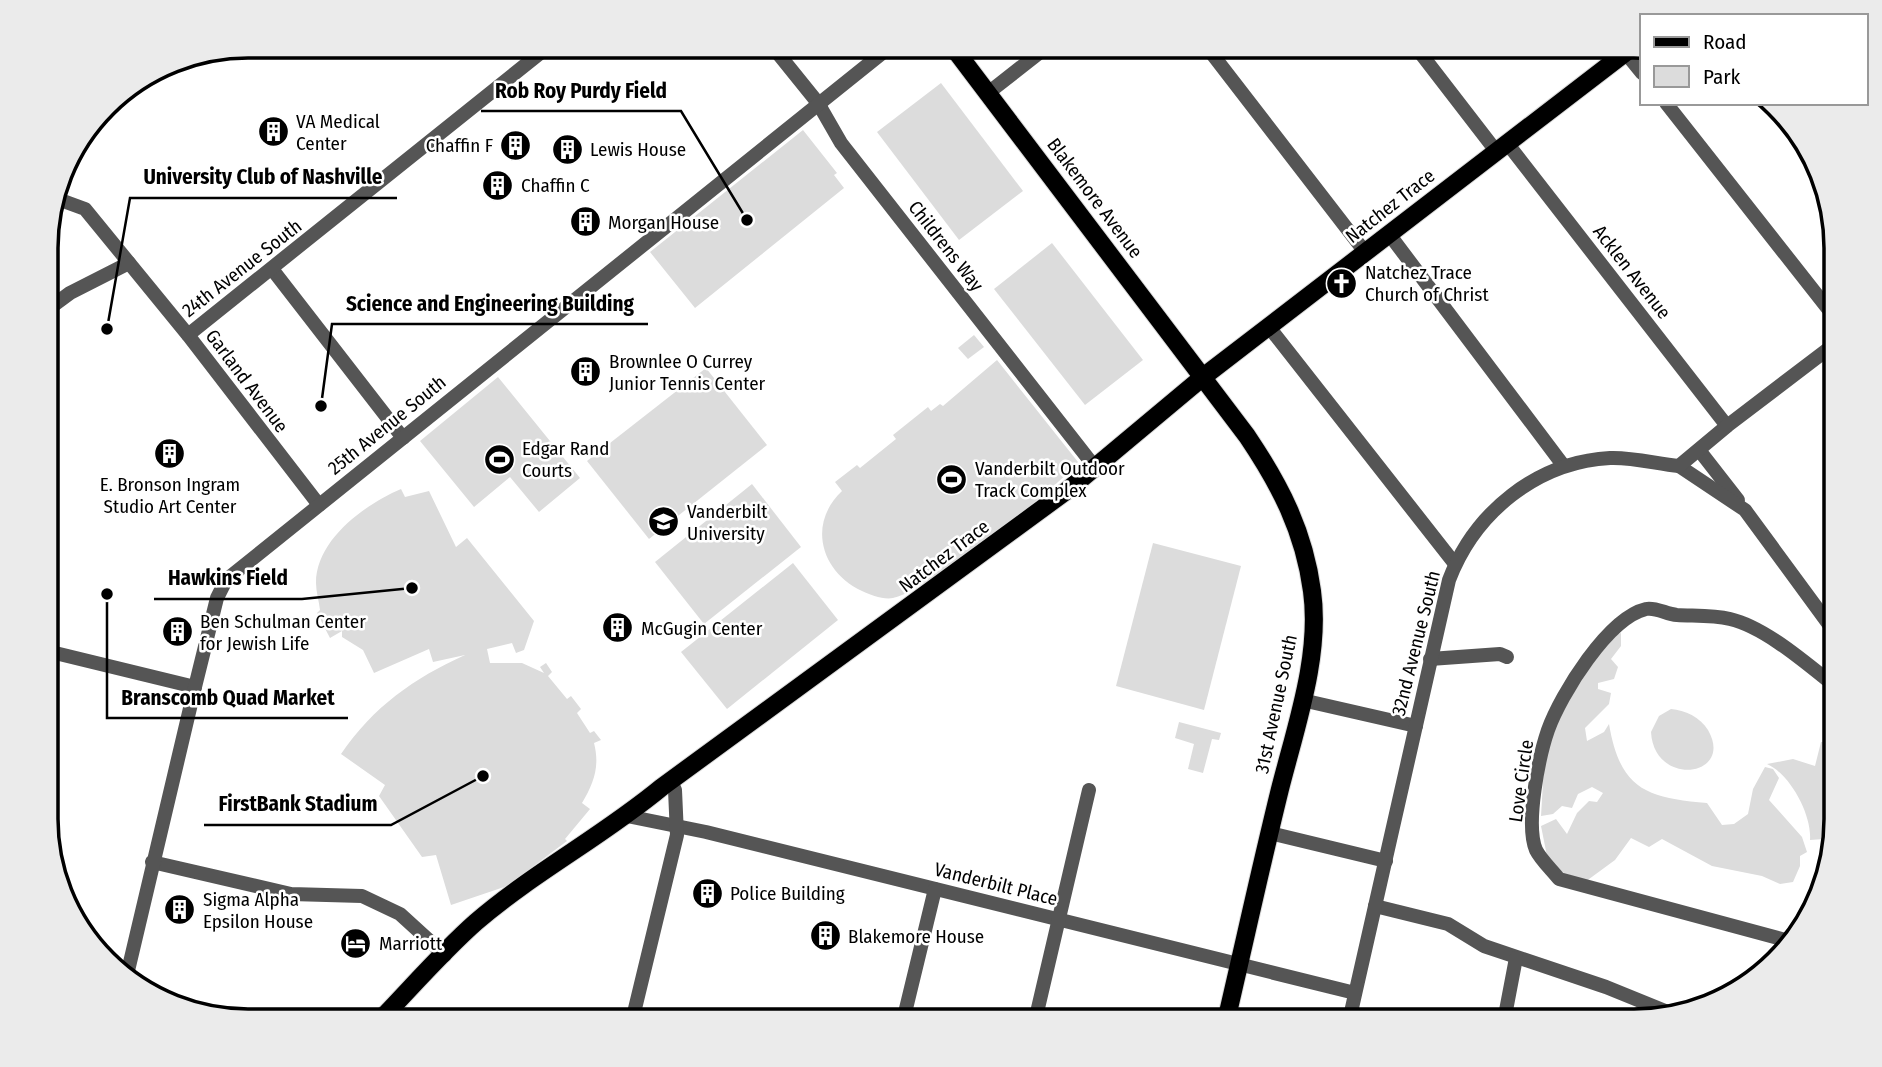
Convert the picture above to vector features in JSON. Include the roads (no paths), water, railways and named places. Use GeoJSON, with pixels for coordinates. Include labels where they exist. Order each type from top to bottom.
{"type":"FeatureCollection","features":[{"type":"Feature","properties":{"kind":"main road","name":"Blakemore Avenue"},"geometry":{"type":"LineString","coordinates":[[961,58],[1203,377]]}},
{"type":"Feature","properties":{"kind":"main road","name":"Natchez Trace"},"geometry":{"type":"LineString","coordinates":[[391,1009],[496,906],[627,816],[1047,505],[1203,377],[1614,58]]}},
{"type":"Feature","properties":{"kind":"main road","name":"31st Avenue South"},"geometry":{"type":"LineString","coordinates":[[1203,377],[1285,495],[1299,529],[1313,592],[1314,625],[1302,701],[1229,1009]]}},
{"type":"Feature","properties":{"kind":"street","name":"24th Avenue South"},"geometry":{"type":"LineString","coordinates":[[188,335],[534,58]]}},
{"type":"Feature","properties":{"kind":"street","name":"Childrens Way"},"geometry":{"type":"LineString","coordinates":[[782,58],[818,103],[841,143],[1094,466]]}},
{"type":"Feature","properties":{"kind":"street","name":"25th Avenue South"},"geometry":{"type":"LineString","coordinates":[[129,967],[152,862],[223,583],[876,58]]}},
{"type":"Feature","properties":{"kind":"street"},"geometry":{"type":"LineString","coordinates":[[988,93],[1033,58]]}},
{"type":"Feature","properties":{"kind":"street"},"geometry":{"type":"LineString","coordinates":[[1215,58],[1365,252]]}},
{"type":"Feature","properties":{"kind":"street","name":"Acklen Avenue"},"geometry":{"type":"LineString","coordinates":[[1425,58],[1501,147],[1727,426]]}},
{"type":"Feature","properties":{"kind":"street"},"geometry":{"type":"LineString","coordinates":[[1668,105],[1824,305]]}},
{"type":"Feature","properties":{"kind":"street","name":"Garland Avenue"},"geometry":{"type":"LineString","coordinates":[[64,201],[85,209],[188,335],[319,505]]}},
{"type":"Feature","properties":{"kind":"street"},"geometry":{"type":"LineString","coordinates":[[1388,234],[1563,465]]}},
{"type":"Feature","properties":{"kind":"street"},"geometry":{"type":"LineString","coordinates":[[58,302],[129,263]]}},
{"type":"Feature","properties":{"kind":"street"},"geometry":{"type":"LineString","coordinates":[[272,269],[404,438]]}},
{"type":"Feature","properties":{"kind":"street"},"geometry":{"type":"LineString","coordinates":[[1269,327],[1455,564]]}},
{"type":"Feature","properties":{"kind":"street"},"geometry":{"type":"LineString","coordinates":[[1745,510],[1679,466],[1824,352]]}},
{"type":"Feature","properties":{"kind":"street"},"geometry":{"type":"LineString","coordinates":[[1699,450],[1824,617]]}},
{"type":"Feature","properties":{"kind":"street","name":"32nd Avenue South"},"geometry":{"type":"LineString","coordinates":[[1352,1009],[1430,659],[1455,564],[1489,514],[1525,485],[1563,465],[1614,458],[1679,466]]}},
{"type":"Feature","properties":{"kind":"street","name":"Love Circle"},"geometry":{"type":"LineString","coordinates":[[1782,939],[1559,879],[1536,851],[1532,830],[1538,775],[1548,730],[1565,696],[1610,631],[1638,611],[1650,608],[1673,615],[1729,618],[1752,626],[1824,678]]}},
{"type":"Feature","properties":{"kind":"street"},"geometry":{"type":"LineString","coordinates":[[58,654],[195,687]]}},
{"type":"Feature","properties":{"kind":"street"},"geometry":{"type":"LineString","coordinates":[[1430,659],[1500,654],[1507,657]]}},
{"type":"Feature","properties":{"kind":"street"},"geometry":{"type":"LineString","coordinates":[[1302,701],[1416,726]]}},
{"type":"Feature","properties":{"kind":"street"},"geometry":{"type":"LineString","coordinates":[[635,1009],[678,827],[675,790],[671,781]]}},
{"type":"Feature","properties":{"kind":"street"},"geometry":{"type":"LineString","coordinates":[[1038,1009],[1089,790]]}},
{"type":"Feature","properties":{"kind":"street","name":"Vanderbilt Place"},"geometry":{"type":"LineString","coordinates":[[627,816],[1355,993]]}},
{"type":"Feature","properties":{"kind":"street"},"geometry":{"type":"LineString","coordinates":[[1269,833],[1385,861]]}},
{"type":"Feature","properties":{"kind":"street"},"geometry":{"type":"LineString","coordinates":[[152,862],[281,892],[351,893],[384,905],[408,919],[444,954]]}},
{"type":"Feature","properties":{"kind":"street"},"geometry":{"type":"LineString","coordinates":[[906,1009],[935,889]]}},
{"type":"Feature","properties":{"kind":"street"},"geometry":{"type":"LineString","coordinates":[[1375,906],[1448,924],[1484,946],[1606,987],[1657,1008]]}},
{"type":"Feature","properties":{"kind":"street"},"geometry":{"type":"LineString","coordinates":[[1506,1009],[1516,958]]}},
{"type":"Feature","properties":{"kind":"place","name":"VA Medical Center"},"geometry":{"type":"Point","coordinates":[273,132]}},
{"type":"Feature","properties":{"kind":"place","name":"Chaffin F"},"geometry":{"type":"Point","coordinates":[516,145]}},
{"type":"Feature","properties":{"kind":"place","name":"Lewis House"},"geometry":{"type":"Point","coordinates":[567,149]}},
{"type":"Feature","properties":{"kind":"place","name":"Chaffin C"},"geometry":{"type":"Point","coordinates":[498,185]}},
{"type":"Feature","properties":{"kind":"place","name":"Rob Roy Purdy Field"},"geometry":{"type":"Point","coordinates":[747,220]}},
{"type":"Feature","properties":{"kind":"place","name":"Morgan House"},"geometry":{"type":"Point","coordinates":[585,222]}},
{"type":"Feature","properties":{"kind":"place","name":"Natchez Trace Church of Christ"},"geometry":{"type":"Point","coordinates":[1342,283]}},
{"type":"Feature","properties":{"kind":"place","name":"University Club of Nashville"},"geometry":{"type":"Point","coordinates":[107,329]}},
{"type":"Feature","properties":{"kind":"place","name":"Brownlee O Currey Junior Tennis Center"},"geometry":{"type":"Point","coordinates":[586,372]}},
{"type":"Feature","properties":{"kind":"place","name":"Science and Engineering Building"},"geometry":{"type":"Point","coordinates":[321,406]}},
{"type":"Feature","properties":{"kind":"place","name":"E. Bronson Ingram Studio Art Center"},"geometry":{"type":"Point","coordinates":[170,453]}},
{"type":"Feature","properties":{"kind":"place","name":"Edgar Rand Courts"},"geometry":{"type":"Point","coordinates":[499,459]}},
{"type":"Feature","properties":{"kind":"place","name":"Vanderbilt Outdoor Track Complex"},"geometry":{"type":"Point","coordinates":[952,479]}},
{"type":"Feature","properties":{"kind":"place","name":"Vanderbilt University"},"geometry":{"type":"Point","coordinates":[664,522]}},
{"type":"Feature","properties":{"kind":"place","name":"Hawkins Field"},"geometry":{"type":"Point","coordinates":[412,588]}},
{"type":"Feature","properties":{"kind":"place","name":"Branscomb Quad Market"},"geometry":{"type":"Point","coordinates":[107,594]}},
{"type":"Feature","properties":{"kind":"place","name":"McGugin Center"},"geometry":{"type":"Point","coordinates":[618,628]}},
{"type":"Feature","properties":{"kind":"place","name":"Ben Schulman Center for Jewish Life"},"geometry":{"type":"Point","coordinates":[177,632]}},
{"type":"Feature","properties":{"kind":"place","name":"FirstBank Stadium"},"geometry":{"type":"Point","coordinates":[483,776]}},
{"type":"Feature","properties":{"kind":"place","name":"Police Building"},"geometry":{"type":"Point","coordinates":[707,893]}},
{"type":"Feature","properties":{"kind":"place","name":"Sigma Alpha Epsilon House"},"geometry":{"type":"Point","coordinates":[180,910]}},
{"type":"Feature","properties":{"kind":"place","name":"Blakemore House"},"geometry":{"type":"Point","coordinates":[825,936]}},
{"type":"Feature","properties":{"kind":"place","name":"Marriott"},"geometry":{"type":"Point","coordinates":[356,943]}}]}
